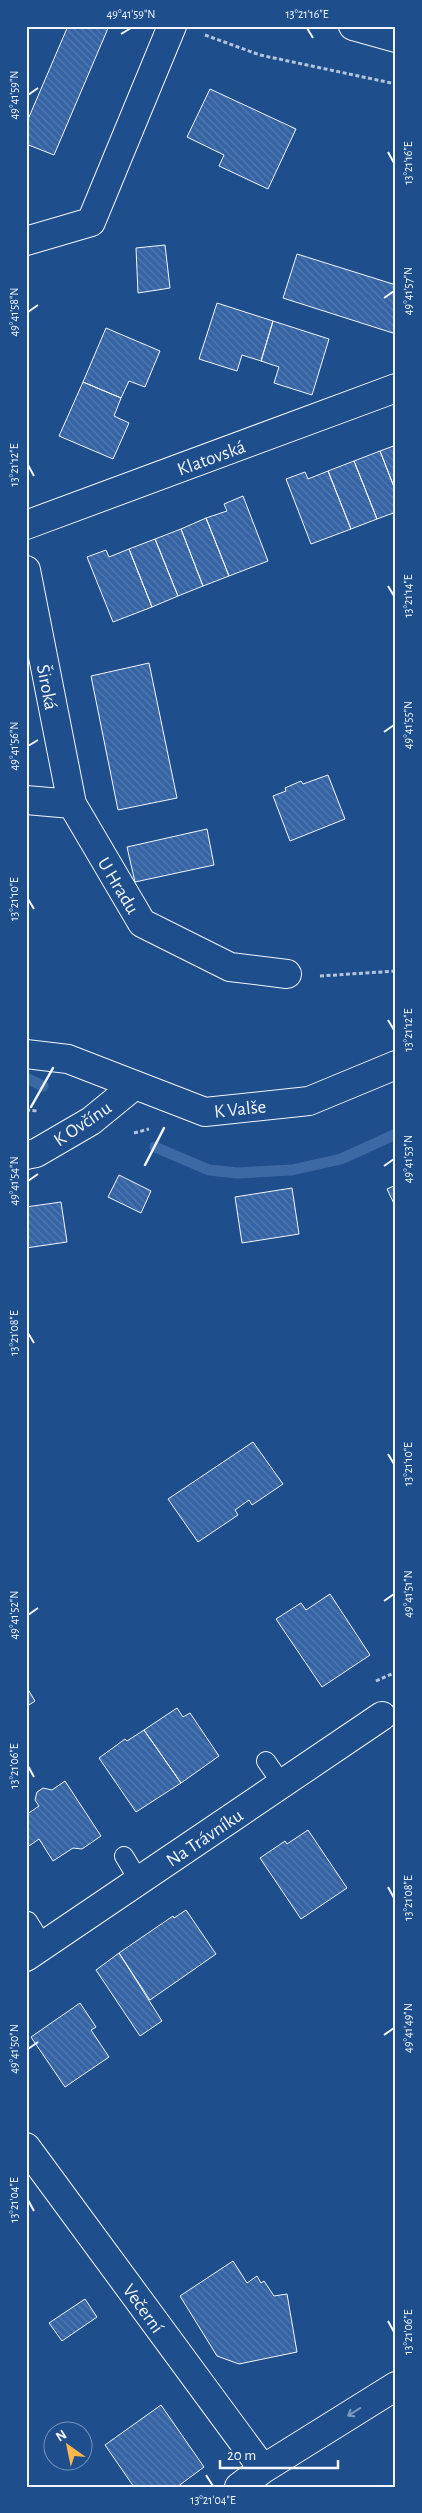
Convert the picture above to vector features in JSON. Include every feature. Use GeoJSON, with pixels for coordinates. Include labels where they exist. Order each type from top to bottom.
{"type":"FeatureCollection","features":[{"type":"Feature","properties":{"kind":"street"},"geometry":{"type":"LineString","coordinates":[[352,26],[396,38]]}},
{"type":"Feature","properties":{"kind":"street"},"geometry":{"type":"LineString","coordinates":[[26,241],[91,222],[184,29]]}},
{"type":"Feature","properties":{"kind":"street","name":"Klatovská"},"geometry":{"type":"LineString","coordinates":[[26,525],[396,388]]}},
{"type":"Feature","properties":{"kind":"street","name":"Široká"},"geometry":{"type":"LineString","coordinates":[[26,570],[72,804]]}},
{"type":"Feature","properties":{"kind":"street"},"geometry":{"type":"LineString","coordinates":[[26,800],[72,804]]}},
{"type":"Feature","properties":{"kind":"street","name":"U Hradu"},"geometry":{"type":"LineString","coordinates":[[72,804],[142,923],[230,967],[287,974]]}},
{"type":"Feature","properties":{"kind":"street","name":"K Valše"},"geometry":{"type":"LineString","coordinates":[[26,1054],[68,1058],[205,1112],[309,1102],[396,1065]]}},
{"type":"Feature","properties":{"kind":"street","name":"K Ovčínu"},"geometry":{"type":"LineString","coordinates":[[26,1155],[36,1153],[92,1121],[135,1085]]}},
{"type":"Feature","properties":{"kind":"street","name":"Na Trávníku"},"geometry":{"type":"LineString","coordinates":[[35,1951],[382,1716]]}},
{"type":"Feature","properties":{"kind":"street","name":"Večerní"},"geometry":{"type":"LineString","coordinates":[[26,2147],[263,2469]]}},
{"type":"Feature","properties":{"kind":"street"},"geometry":{"type":"LineString","coordinates":[[239,2487],[263,2469],[396,2386]]}},
{"type":"Feature","properties":{"kind":"lane"},"geometry":{"type":"LineString","coordinates":[[266,1761],[282,1784]]}},
{"type":"Feature","properties":{"kind":"lane"},"geometry":{"type":"LineString","coordinates":[[124,1856],[139,1881]]}},
{"type":"Feature","properties":{"kind":"lane"},"geometry":{"type":"LineString","coordinates":[[28,1921],[35,1951]]}},
{"type":"Feature","properties":{"kind":"path"},"geometry":{"type":"LineString","coordinates":[[184,29],[260,55],[396,84]]}},
{"type":"Feature","properties":{"kind":"path"},"geometry":{"type":"LineString","coordinates":[[287,974],[332,976],[396,971]]}},
{"type":"Feature","properties":{"kind":"building"},"geometry":{"type":"Polygon","coordinates":[[[68,26],[109,26],[54,155],[26,144],[26,124],[68,26]]]}},
{"type":"Feature","properties":{"kind":"building"},"geometry":{"type":"Polygon","coordinates":[[[210,89],[296,129],[268,189],[219,166],[224,155],[187,137],[210,89]]]}},
{"type":"Feature","properties":{"kind":"building"},"geometry":{"type":"Polygon","coordinates":[[[165,245],[170,288],[138,293],[136,248],[165,245]]]}},
{"type":"Feature","properties":{"kind":"building"},"geometry":{"type":"Polygon","coordinates":[[[297,254],[396,285],[396,334],[283,298],[297,254]]]}},
{"type":"Feature","properties":{"kind":"building"},"geometry":{"type":"Polygon","coordinates":[[[217,303],[273,321],[261,361],[242,355],[237,371],[199,359],[217,303]]]}},
{"type":"Feature","properties":{"kind":"building"},"geometry":{"type":"Polygon","coordinates":[[[273,321],[329,339],[312,395],[274,383],[279,367],[261,361],[273,321]]]}},
{"type":"Feature","properties":{"kind":"building"},"geometry":{"type":"Polygon","coordinates":[[[106,328],[160,351],[145,387],[129,381],[121,398],[83,382],[106,328]]]}},
{"type":"Feature","properties":{"kind":"building"},"geometry":{"type":"Polygon","coordinates":[[[83,382],[121,398],[114,416],[129,423],[113,459],[59,436],[83,382]]]}},
{"type":"Feature","properties":{"kind":"building"},"geometry":{"type":"Polygon","coordinates":[[[396,445],[396,492],[380,451],[396,445]]]}},
{"type":"Feature","properties":{"kind":"building"},"geometry":{"type":"Polygon","coordinates":[[[380,451],[396,492],[396,512],[377,519],[354,461],[380,451]]]}},
{"type":"Feature","properties":{"kind":"building"},"geometry":{"type":"Polygon","coordinates":[[[354,461],[377,519],[351,529],[328,471],[354,461]]]}},
{"type":"Feature","properties":{"kind":"building"},"geometry":{"type":"Polygon","coordinates":[[[328,471],[351,529],[311,544],[286,479],[305,472],[308,479],[328,471]]]}},
{"type":"Feature","properties":{"kind":"building"},"geometry":{"type":"Polygon","coordinates":[[[243,496],[268,561],[229,576],[206,518],[227,511],[224,504],[243,496]]]}},
{"type":"Feature","properties":{"kind":"building"},"geometry":{"type":"Polygon","coordinates":[[[206,518],[229,576],[203,586],[181,529],[206,518]]]}},
{"type":"Feature","properties":{"kind":"building"},"geometry":{"type":"Polygon","coordinates":[[[181,529],[203,586],[178,596],[155,539],[181,529]]]}},
{"type":"Feature","properties":{"kind":"building"},"geometry":{"type":"Polygon","coordinates":[[[155,539],[178,596],[152,607],[129,549],[155,539]]]}},
{"type":"Feature","properties":{"kind":"building"},"geometry":{"type":"Polygon","coordinates":[[[129,549],[152,607],[113,622],[87,557],[106,550],[109,557],[129,549]]]}},
{"type":"Feature","properties":{"kind":"building"},"geometry":{"type":"Polygon","coordinates":[[[149,663],[177,798],[118,810],[91,676],[149,663]]]}},
{"type":"Feature","properties":{"kind":"building"},"geometry":{"type":"Polygon","coordinates":[[[328,775],[345,819],[290,841],[273,796],[286,791],[285,788],[301,781],[303,784],[328,775]]]}},
{"type":"Feature","properties":{"kind":"building"},"geometry":{"type":"Polygon","coordinates":[[[207,829],[214,865],[135,882],[127,847],[207,829]]]}},
{"type":"Feature","properties":{"kind":"building"},"geometry":{"type":"Polygon","coordinates":[[[119,1175],[151,1191],[141,1213],[108,1197],[119,1175]]]}},
{"type":"Feature","properties":{"kind":"building"},"geometry":{"type":"Polygon","coordinates":[[[396,1185],[396,1208],[387,1189],[396,1185]]]}},
{"type":"Feature","properties":{"kind":"building"},"geometry":{"type":"Polygon","coordinates":[[[292,1188],[299,1234],[242,1243],[235,1197],[292,1188]]]}},
{"type":"Feature","properties":{"kind":"building"},"geometry":{"type":"Polygon","coordinates":[[[61,1202],[67,1242],[26,1248],[26,1207],[61,1202]]]}},
{"type":"Feature","properties":{"kind":"building"},"geometry":{"type":"Polygon","coordinates":[[[253,1442],[283,1484],[252,1505],[249,1500],[235,1510],[238,1515],[198,1542],[168,1499],[253,1442]]]}},
{"type":"Feature","properties":{"kind":"building"},"geometry":{"type":"Polygon","coordinates":[[[330,1594],[370,1655],[322,1687],[276,1619],[301,1603],[306,1610],[330,1594]]]}},
{"type":"Feature","properties":{"kind":"building"},"geometry":{"type":"Polygon","coordinates":[[[26,1686],[35,1701],[26,1707],[26,1686]]]}},
{"type":"Feature","properties":{"kind":"building"},"geometry":{"type":"Polygon","coordinates":[[[177,1708],[183,1717],[190,1713],[219,1756],[181,1783],[144,1730],[177,1708]]]}},
{"type":"Feature","properties":{"kind":"building"},"geometry":{"type":"Polygon","coordinates":[[[144,1730],[181,1783],[136,1812],[99,1758],[125,1739],[127,1741],[144,1730]]]}},
{"type":"Feature","properties":{"kind":"building"},"geometry":{"type":"Polygon","coordinates":[[[65,1781],[101,1836],[82,1849],[73,1848],[53,1861],[39,1839],[26,1848],[26,1815],[39,1806],[35,1800],[37,1792],[43,1788],[52,1790],[65,1781]]]}},
{"type":"Feature","properties":{"kind":"building"},"geometry":{"type":"Polygon","coordinates":[[[308,1830],[347,1888],[301,1919],[260,1858],[285,1841],[287,1844],[308,1830]]]}},
{"type":"Feature","properties":{"kind":"building"},"geometry":{"type":"Polygon","coordinates":[[[186,1910],[216,1954],[150,2000],[119,1953],[173,1916],[174,1918],[186,1910]]]}},
{"type":"Feature","properties":{"kind":"building"},"geometry":{"type":"Polygon","coordinates":[[[119,1953],[162,2021],[140,2036],[96,1970],[119,1953]]]}},
{"type":"Feature","properties":{"kind":"building"},"geometry":{"type":"Polygon","coordinates":[[[80,2003],[96,2027],[91,2030],[109,2057],[65,2087],[31,2037],[80,2003]]]}},
{"type":"Feature","properties":{"kind":"building"},"geometry":{"type":"Polygon","coordinates":[[[233,2261],[247,2283],[257,2276],[261,2283],[264,2281],[274,2296],[287,2294],[297,2352],[239,2364],[217,2356],[180,2296],[233,2261]]]}},
{"type":"Feature","properties":{"kind":"building"},"geometry":{"type":"Polygon","coordinates":[[[85,2299],[97,2317],[62,2341],[49,2323],[85,2299]]]}},
{"type":"Feature","properties":{"kind":"building"},"geometry":{"type":"Polygon","coordinates":[[[161,2405],[204,2467],[177,2487],[134,2487],[105,2445],[161,2405]]]}},
{"type":"Feature","properties":{"kind":"waterway"},"geometry":{"type":"LineString","coordinates":[[26,1078],[43,1086]]}},
{"type":"Feature","properties":{"kind":"waterway"},"geometry":{"type":"LineString","coordinates":[[155,1147],[209,1170],[237,1173],[292,1170],[341,1159],[396,1134]]}},
{"type":"Feature","properties":{"kind":"wall"},"geometry":{"type":"LineString","coordinates":[[31,1107],[53,1068]]}},
{"type":"Feature","properties":{"kind":"wall"},"geometry":{"type":"LineString","coordinates":[[145,1165],[164,1128]]}}]}
